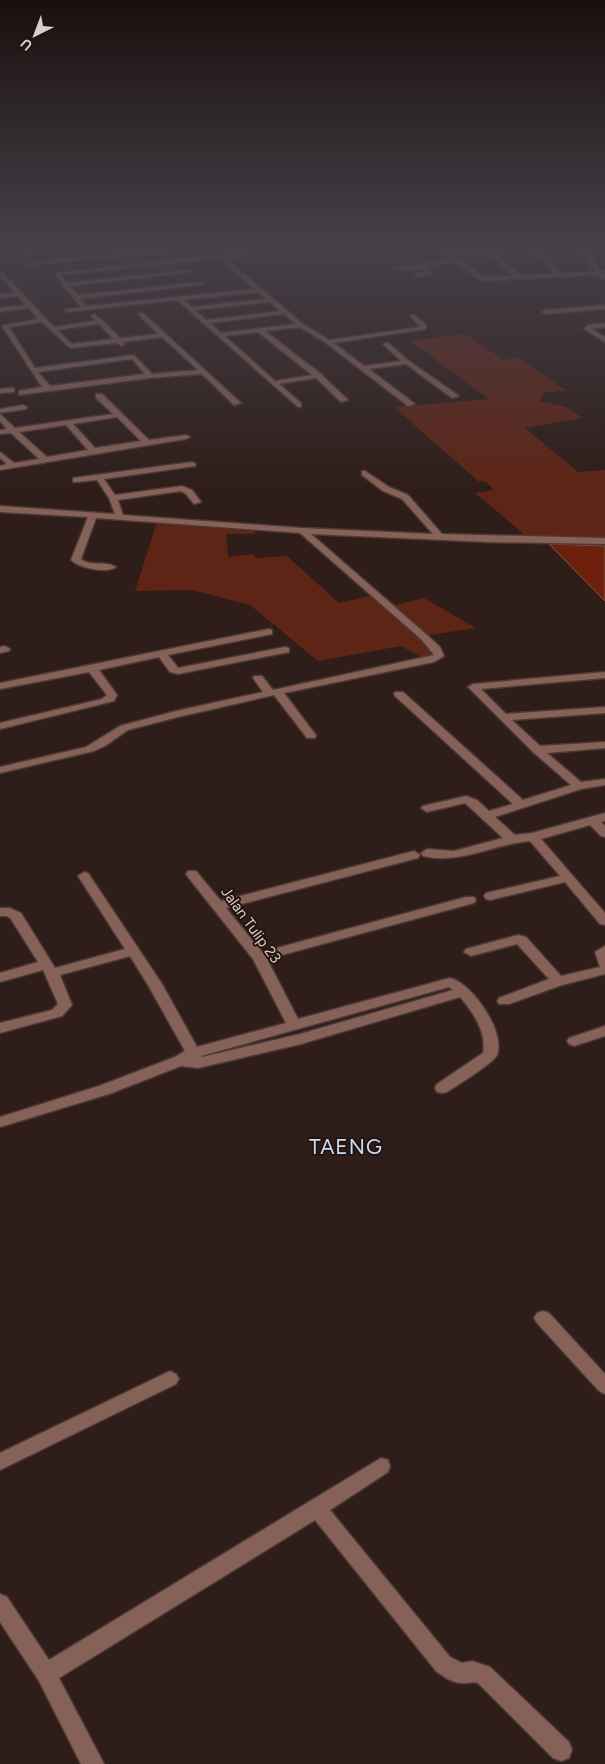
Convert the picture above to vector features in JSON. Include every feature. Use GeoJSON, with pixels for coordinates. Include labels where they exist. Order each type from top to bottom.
{"type":"FeatureCollection","features":[{"type":"Feature","properties":{"kind":"street"},"geometry":{"type":"LineString","coordinates":[[9,325],[5,326],[42,383],[48,388]]}},
{"type":"Feature","properties":{"kind":"street"},"geometry":{"type":"LineString","coordinates":[[48,325],[70,346],[165,336]]}},
{"type":"Feature","properties":{"kind":"street"},"geometry":{"type":"LineString","coordinates":[[52,329],[78,325]]}},
{"type":"Feature","properties":{"kind":"street"},"geometry":{"type":"LineString","coordinates":[[104,325],[150,376]]}},
{"type":"Feature","properties":{"kind":"street"},"geometry":{"type":"LineString","coordinates":[[153,325],[237,403]]}},
{"type":"Feature","properties":{"kind":"street"},"geometry":{"type":"LineString","coordinates":[[208,325],[298,404]]}},
{"type":"Feature","properties":{"kind":"street"},"geometry":{"type":"LineString","coordinates":[[219,335],[298,325]]}},
{"type":"Feature","properties":{"kind":"street"},"geometry":{"type":"LineString","coordinates":[[302,325],[328,342],[411,404]]}},
{"type":"Feature","properties":{"kind":"street"},"geometry":{"type":"LineString","coordinates":[[328,342],[424,328],[423,325]]}},
{"type":"Feature","properties":{"kind":"street"},"geometry":{"type":"LineString","coordinates":[[602,325],[587,327],[587,329],[605,340]]}},
{"type":"Feature","properties":{"kind":"street"},"geometry":{"type":"LineString","coordinates":[[259,330],[318,376],[344,400]]}},
{"type":"Feature","properties":{"kind":"street"},"geometry":{"type":"LineString","coordinates":[[386,344],[407,362],[455,396]]}},
{"type":"Feature","properties":{"kind":"street"},"geometry":{"type":"LineString","coordinates":[[33,370],[134,357]]}},
{"type":"Feature","properties":{"kind":"street"},"geometry":{"type":"LineString","coordinates":[[362,368],[407,362]]}},
{"type":"Feature","properties":{"kind":"street"},"geometry":{"type":"LineString","coordinates":[[22,393],[48,388],[150,376],[203,372]]}},
{"type":"Feature","properties":{"kind":"street"},"geometry":{"type":"LineString","coordinates":[[273,383],[318,376]]}},
{"type":"Feature","properties":{"kind":"street"},"geometry":{"type":"LineString","coordinates":[[0,391],[12,390]]}},
{"type":"Feature","properties":{"kind":"street"},"geometry":{"type":"LineString","coordinates":[[99,396],[147,443]]}},
{"type":"Feature","properties":{"kind":"street"},"geometry":{"type":"LineString","coordinates":[[0,411],[23,407]]}},
{"type":"Feature","properties":{"kind":"street"},"geometry":{"type":"LineString","coordinates":[[0,432],[118,415]]}},
{"type":"Feature","properties":{"kind":"street"},"geometry":{"type":"LineString","coordinates":[[0,416],[13,431],[44,459]]}},
{"type":"Feature","properties":{"kind":"street"},"geometry":{"type":"LineString","coordinates":[[68,422],[93,451]]}},
{"type":"Feature","properties":{"kind":"street"},"geometry":{"type":"LineString","coordinates":[[0,468],[44,459],[186,437]]}},
{"type":"Feature","properties":{"kind":"street"},"geometry":{"type":"LineString","coordinates":[[0,454],[12,466]]}},
{"type":"Feature","properties":{"kind":"street"},"geometry":{"type":"LineString","coordinates":[[76,480],[192,464]]}},
{"type":"Feature","properties":{"kind":"street"},"geometry":{"type":"LineString","coordinates":[[365,473],[386,490],[405,497],[440,537]]}},
{"type":"Feature","properties":{"kind":"street"},"geometry":{"type":"LineString","coordinates":[[99,477],[113,498],[120,517]]}},
{"type":"Feature","properties":{"kind":"street"},"geometry":{"type":"LineString","coordinates":[[113,498],[182,488],[189,492],[197,502]]}},
{"type":"Feature","properties":{"kind":"street"},"geometry":{"type":"LineString","coordinates":[[0,509],[302,531],[605,542]]}},
{"type":"Feature","properties":{"kind":"street"},"geometry":{"type":"LineString","coordinates":[[93,515],[76,560],[82,565],[111,567]]}},
{"type":"Feature","properties":{"kind":"street"},"geometry":{"type":"LineString","coordinates":[[0,770],[90,749],[102,744],[124,728],[274,692],[434,660],[438,656],[436,649],[424,637],[302,531]]}},
{"type":"Feature","properties":{"kind":"street"},"geometry":{"type":"LineString","coordinates":[[0,686],[269,632]]}},
{"type":"Feature","properties":{"kind":"street"},"geometry":{"type":"LineString","coordinates":[[162,654],[174,670],[178,671],[285,650]]}},
{"type":"Feature","properties":{"kind":"street"},"geometry":{"type":"LineString","coordinates":[[0,726],[110,699],[112,695],[92,668]]}},
{"type":"Feature","properties":{"kind":"street"},"geometry":{"type":"LineString","coordinates":[[579,786],[537,750],[473,687],[605,675]]}},
{"type":"Feature","properties":{"kind":"street"},"geometry":{"type":"LineString","coordinates":[[258,678],[274,692],[311,736]]}},
{"type":"Feature","properties":{"kind":"street"},"geometry":{"type":"LineString","coordinates":[[399,694],[520,804]]}},
{"type":"Feature","properties":{"kind":"street"},"geometry":{"type":"LineString","coordinates":[[504,717],[605,710]]}},
{"type":"Feature","properties":{"kind":"street"},"geometry":{"type":"LineString","coordinates":[[537,750],[605,744]]}},
{"type":"Feature","properties":{"kind":"street"},"geometry":{"type":"LineString","coordinates":[[487,816],[579,786],[605,782]]}},
{"type":"Feature","properties":{"kind":"street"},"geometry":{"type":"LineString","coordinates":[[427,808],[466,799],[473,802],[512,839]]}},
{"type":"Feature","properties":{"kind":"street"},"geometry":{"type":"LineString","coordinates":[[218,906],[420,854],[454,855],[512,839],[533,837],[605,817]]}},
{"type":"Feature","properties":{"kind":"street"},"geometry":{"type":"LineString","coordinates":[[592,820],[605,832]]}},
{"type":"Feature","properties":{"kind":"street"},"geometry":{"type":"LineString","coordinates":[[533,837],[605,922]]}},
{"type":"Feature","properties":{"kind":"street","name":"Jalan Tulip 23"},"geometry":{"type":"LineString","coordinates":[[192,874],[259,958],[294,1025]]}},
{"type":"Feature","properties":{"kind":"street"},"geometry":{"type":"LineString","coordinates":[[84,876],[155,984],[196,1058]]}},
{"type":"Feature","properties":{"kind":"street"},"geometry":{"type":"LineString","coordinates":[[490,896],[568,878]]}},
{"type":"Feature","properties":{"kind":"street"},"geometry":{"type":"LineString","coordinates":[[259,958],[470,900]]}},
{"type":"Feature","properties":{"kind":"street"},"geometry":{"type":"LineString","coordinates":[[0,912],[10,912],[16,916],[49,969],[65,1005],[57,1014],[0,1028]]}},
{"type":"Feature","properties":{"kind":"street"},"geometry":{"type":"LineString","coordinates":[[470,952],[518,939],[558,981]]}},
{"type":"Feature","properties":{"kind":"street"},"geometry":{"type":"LineString","coordinates":[[605,950],[602,952],[605,964]]}},
{"type":"Feature","properties":{"kind":"street"},"geometry":{"type":"LineString","coordinates":[[0,978],[134,951]]}},
{"type":"Feature","properties":{"kind":"street"},"geometry":{"type":"LineString","coordinates":[[504,1002],[558,981],[605,970]]}},
{"type":"Feature","properties":{"kind":"street"},"geometry":{"type":"LineString","coordinates":[[196,1058],[294,1025],[446,982],[454,982],[464,991],[486,1024],[492,1039],[491,1048],[490,1055],[442,1088]]}},
{"type":"Feature","properties":{"kind":"street"},"geometry":{"type":"LineString","coordinates":[[0,1122],[104,1090],[180,1061],[301,1039],[464,991]]}},
{"type":"Feature","properties":{"kind":"street"},"geometry":{"type":"LineString","coordinates":[[329,1015],[335,1029]]}},
{"type":"Feature","properties":{"kind":"street"},"geometry":{"type":"LineString","coordinates":[[574,1041],[605,1031]]}},
{"type":"Feature","properties":{"kind":"street"},"geometry":{"type":"LineString","coordinates":[[544,1318],[605,1386]]}},
{"type":"Feature","properties":{"kind":"street"},"geometry":{"type":"LineString","coordinates":[[0,1462],[170,1378]]}},
{"type":"Feature","properties":{"kind":"street"},"geometry":{"type":"LineString","coordinates":[[46,1674],[318,1508],[382,1466]]}},
{"type":"Feature","properties":{"kind":"street"},"geometry":{"type":"LineString","coordinates":[[318,1508],[443,1664],[452,1670],[462,1673],[472,1670],[483,1674],[561,1750]]}},
{"type":"Feature","properties":{"kind":"street"},"geometry":{"type":"LineString","coordinates":[[0,1604],[46,1674],[93,1764]]}},
{"type":"Feature","properties":{"kind":"shaded area"},"geometry":{"type":"Polygon","coordinates":[[[465,334],[504,360],[517,357],[567,391],[543,392],[540,401],[566,407],[583,418],[525,428],[578,472],[605,470],[605,540],[526,536],[475,493],[494,490],[486,482],[478,481],[394,407],[489,399],[410,341],[465,334]]]}},
{"type":"Feature","properties":{"kind":"shaded area"},"geometry":{"type":"Polygon","coordinates":[[[157,522],[254,531],[256,534],[226,534],[228,557],[254,554],[256,558],[287,556],[339,603],[369,596],[392,606],[424,598],[476,628],[423,636],[437,655],[427,660],[401,646],[318,661],[250,605],[192,590],[135,591],[157,522]]]}},
{"type":"Feature","properties":{"kind":"shaded area"},"geometry":{"type":"Polygon","coordinates":[[[549,544],[605,546],[605,601],[549,544]]]}},
{"type":"Feature","properties":{"kind":"district","name":"TAENG"},"geometry":{"type":"Point","coordinates":[346,1146]}}]}
